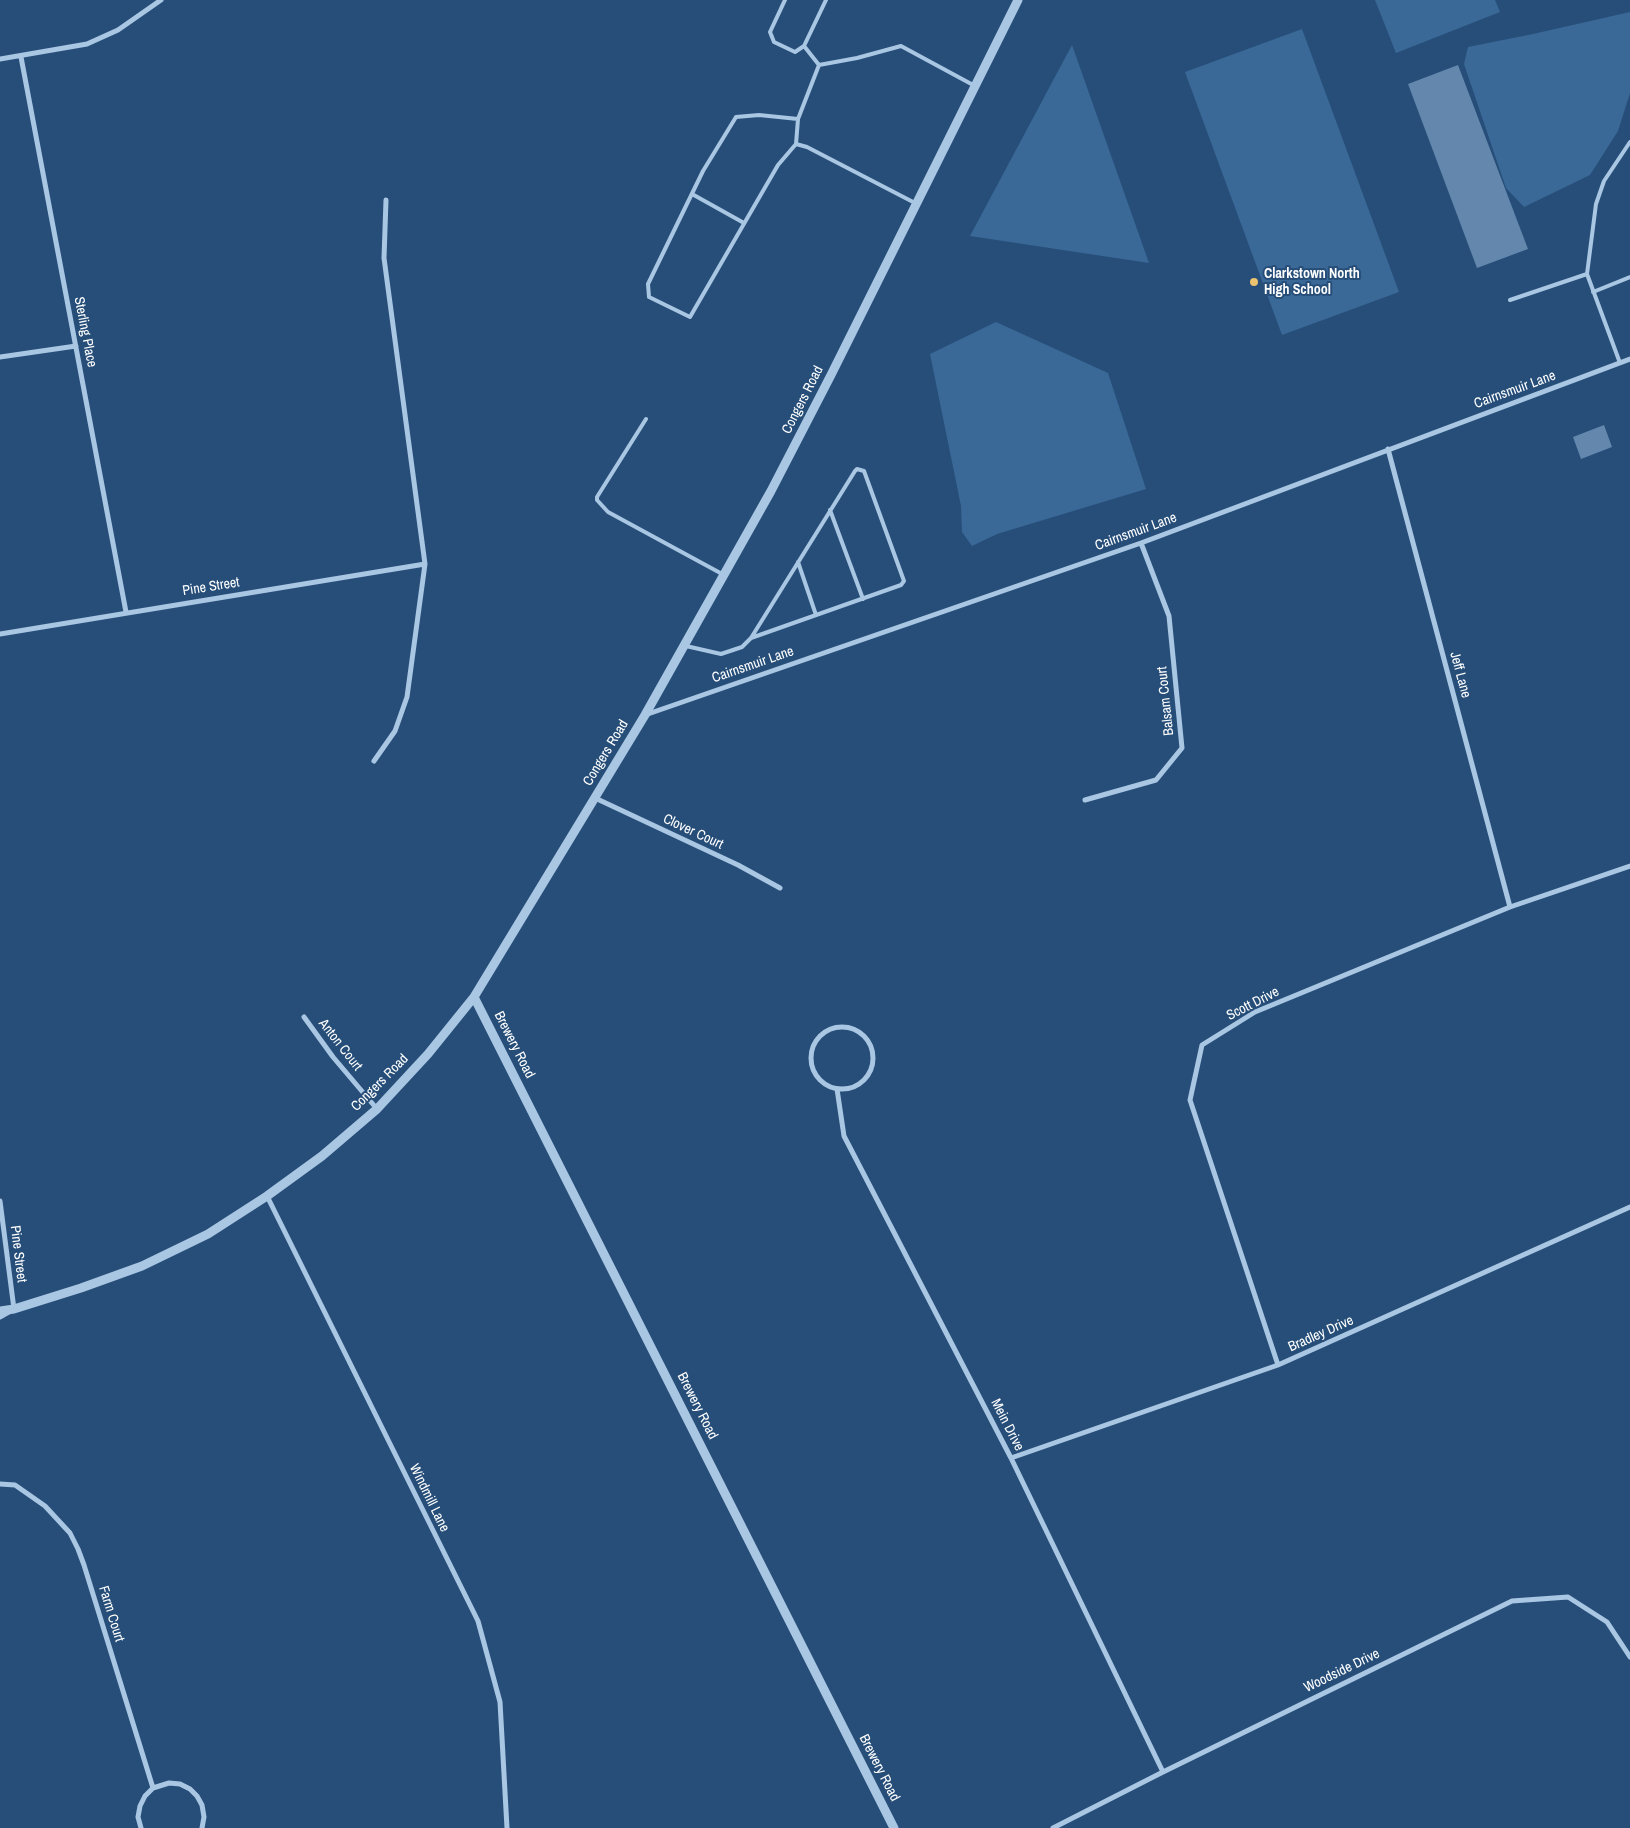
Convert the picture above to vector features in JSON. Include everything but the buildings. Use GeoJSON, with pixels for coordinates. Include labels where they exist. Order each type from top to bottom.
{"type":"FeatureCollection","features":[{"type":"Feature","properties":{"kind":"street"},"geometry":{"type":"LineString","coordinates":[[0,59],[87,44],[118,30],[161,0]]}},
{"type":"Feature","properties":{"kind":"street","name":"Congers Road"},"geometry":{"type":"LineString","coordinates":[[0,1311],[14,1309],[81,1288],[142,1266],[208,1234],[267,1196],[322,1156],[377,1109],[428,1054],[474,997],[645,715],[806,425],[1018,0]]}},
{"type":"Feature","properties":{"kind":"street","name":"Sterling Place"},"geometry":{"type":"LineString","coordinates":[[21,56],[126,612]]}},
{"type":"Feature","properties":{"kind":"street"},"geometry":{"type":"LineString","coordinates":[[374,761],[395,731],[407,697],[426,564],[384,258],[386,200]]}},
{"type":"Feature","properties":{"kind":"street"},"geometry":{"type":"LineString","coordinates":[[0,358],[76,346]]}},
{"type":"Feature","properties":{"kind":"street","name":"Cairnsmuir Lane"},"geometry":{"type":"LineString","coordinates":[[645,715],[1141,543],[1630,359]]}},
{"type":"Feature","properties":{"kind":"street","name":"Jeff Lane"},"geometry":{"type":"LineString","coordinates":[[1388,449],[1510,907]]}},
{"type":"Feature","properties":{"kind":"street","name":"Balsam Court"},"geometry":{"type":"LineString","coordinates":[[1085,800],[1156,780],[1182,748],[1169,616],[1141,543]]}},
{"type":"Feature","properties":{"kind":"street","name":"Pine Street"},"geometry":{"type":"LineString","coordinates":[[0,634],[426,564]]}},
{"type":"Feature","properties":{"kind":"street","name":"Clover Court"},"geometry":{"type":"LineString","coordinates":[[594,798],[738,865],[780,888]]}},
{"type":"Feature","properties":{"kind":"street","name":"Scott Drive"},"geometry":{"type":"LineString","coordinates":[[1278,1365],[1190,1100],[1202,1044],[1255,1012],[1510,907],[1630,866]]}},
{"type":"Feature","properties":{"kind":"street","name":"Brewery Road"},"geometry":{"type":"LineString","coordinates":[[474,997],[894,1828]]}},
{"type":"Feature","properties":{"kind":"street","name":"Anton Court"},"geometry":{"type":"LineString","coordinates":[[304,1017],[333,1057],[377,1109]]}},
{"type":"Feature","properties":{"kind":"street"},"geometry":{"type":"LineString","coordinates":[[842,1026],[862,1033],[869,1041],[873,1050],[874,1060],[871,1071],[857,1086],[837,1089],[827,1086],[818,1079],[810,1060],[811,1050],[819,1037],[832,1028],[842,1026]]}},
{"type":"Feature","properties":{"kind":"street","name":"Mein Drive"},"geometry":{"type":"LineString","coordinates":[[837,1089],[844,1136],[1011,1458],[1163,1772]]}},
{"type":"Feature","properties":{"kind":"street","name":"Windmill Lane"},"geometry":{"type":"LineString","coordinates":[[267,1196],[478,1621],[500,1702],[507,1828]]}},
{"type":"Feature","properties":{"kind":"street","name":"Pine Street"},"geometry":{"type":"LineString","coordinates":[[0,1201],[14,1309]]}},
{"type":"Feature","properties":{"kind":"street","name":"Bradley Drive"},"geometry":{"type":"LineString","coordinates":[[1011,1458],[1278,1365],[1630,1207]]}},
{"type":"Feature","properties":{"kind":"street"},"geometry":{"type":"LineString","coordinates":[[0,1317],[14,1309]]}},
{"type":"Feature","properties":{"kind":"street","name":"Farm Court"},"geometry":{"type":"LineString","coordinates":[[0,1484],[15,1485],[45,1506],[70,1533],[84,1565],[153,1788]]}},
{"type":"Feature","properties":{"kind":"street","name":"Woodside Drive"},"geometry":{"type":"LineString","coordinates":[[1054,1828],[1163,1772],[1512,1601],[1568,1597],[1607,1622],[1630,1657]]}},
{"type":"Feature","properties":{"kind":"street"},"geometry":{"type":"LineString","coordinates":[[141,1828],[138,1817],[140,1806],[145,1796],[153,1788],[168,1783],[180,1784],[190,1789],[197,1796],[202,1806],[204,1817],[202,1828]]}},
{"type":"Feature","properties":{"kind":"lane"},"geometry":{"type":"LineString","coordinates":[[785,0],[770,32],[774,42],[795,52],[804,46],[826,0]]}},
{"type":"Feature","properties":{"kind":"lane"},"geometry":{"type":"LineString","coordinates":[[804,46],[819,65]]}},
{"type":"Feature","properties":{"kind":"lane"},"geometry":{"type":"LineString","coordinates":[[819,65],[857,58],[902,46],[975,86]]}},
{"type":"Feature","properties":{"kind":"lane"},"geometry":{"type":"LineString","coordinates":[[798,119],[759,115],[736,117],[703,171],[648,284],[649,297],[690,317],[778,165],[796,144],[798,119],[819,65]]}},
{"type":"Feature","properties":{"kind":"lane"},"geometry":{"type":"LineString","coordinates":[[1620,363],[1587,274],[1596,204],[1604,181],[1630,142]]}},
{"type":"Feature","properties":{"kind":"lane"},"geometry":{"type":"LineString","coordinates":[[796,144],[807,147],[917,204]]}},
{"type":"Feature","properties":{"kind":"lane"},"geometry":{"type":"LineString","coordinates":[[692,194],[744,223]]}},
{"type":"Feature","properties":{"kind":"lane"},"geometry":{"type":"LineString","coordinates":[[1510,300],[1587,274]]}},
{"type":"Feature","properties":{"kind":"lane"},"geometry":{"type":"LineString","coordinates":[[1593,292],[1630,276]]}},
{"type":"Feature","properties":{"kind":"lane"},"geometry":{"type":"LineString","coordinates":[[646,419],[597,497],[597,500],[608,512],[724,575]]}},
{"type":"Feature","properties":{"kind":"lane"},"geometry":{"type":"LineString","coordinates":[[683,645],[721,654],[742,647],[751,638],[854,471],[857,468],[864,471],[904,582],[901,585],[863,599],[751,638]]}},
{"type":"Feature","properties":{"kind":"lane"},"geometry":{"type":"LineString","coordinates":[[830,510],[863,599]]}},
{"type":"Feature","properties":{"kind":"lane"},"geometry":{"type":"LineString","coordinates":[[798,562],[816,616]]}},
{"type":"Feature","properties":{"kind":"shaded area"},"geometry":{"type":"Polygon","coordinates":[[[1375,0],[1495,0],[1500,12],[1396,53],[1375,0]]]}},
{"type":"Feature","properties":{"kind":"shaded area"},"geometry":{"type":"Polygon","coordinates":[[[1630,12],[1630,93],[1618,131],[1590,175],[1524,207],[1506,188],[1464,64],[1468,47],[1630,12]]]}},
{"type":"Feature","properties":{"kind":"shaded area"},"geometry":{"type":"Polygon","coordinates":[[[1302,29],[1399,292],[1282,335],[1185,72],[1302,29]]]}},
{"type":"Feature","properties":{"kind":"shaded area"},"geometry":{"type":"Polygon","coordinates":[[[1072,45],[1149,263],[970,236],[1072,45]]]}},
{"type":"Feature","properties":{"kind":"shaded area"},"geometry":{"type":"Polygon","coordinates":[[[996,322],[1108,373],[1146,489],[997,534],[972,546],[962,532],[961,506],[930,354],[996,322]]]}},
{"type":"Feature","properties":{"kind":"place","name":"Clarkstown North High School"},"geometry":{"type":"Point","coordinates":[1254,282]}}]}
